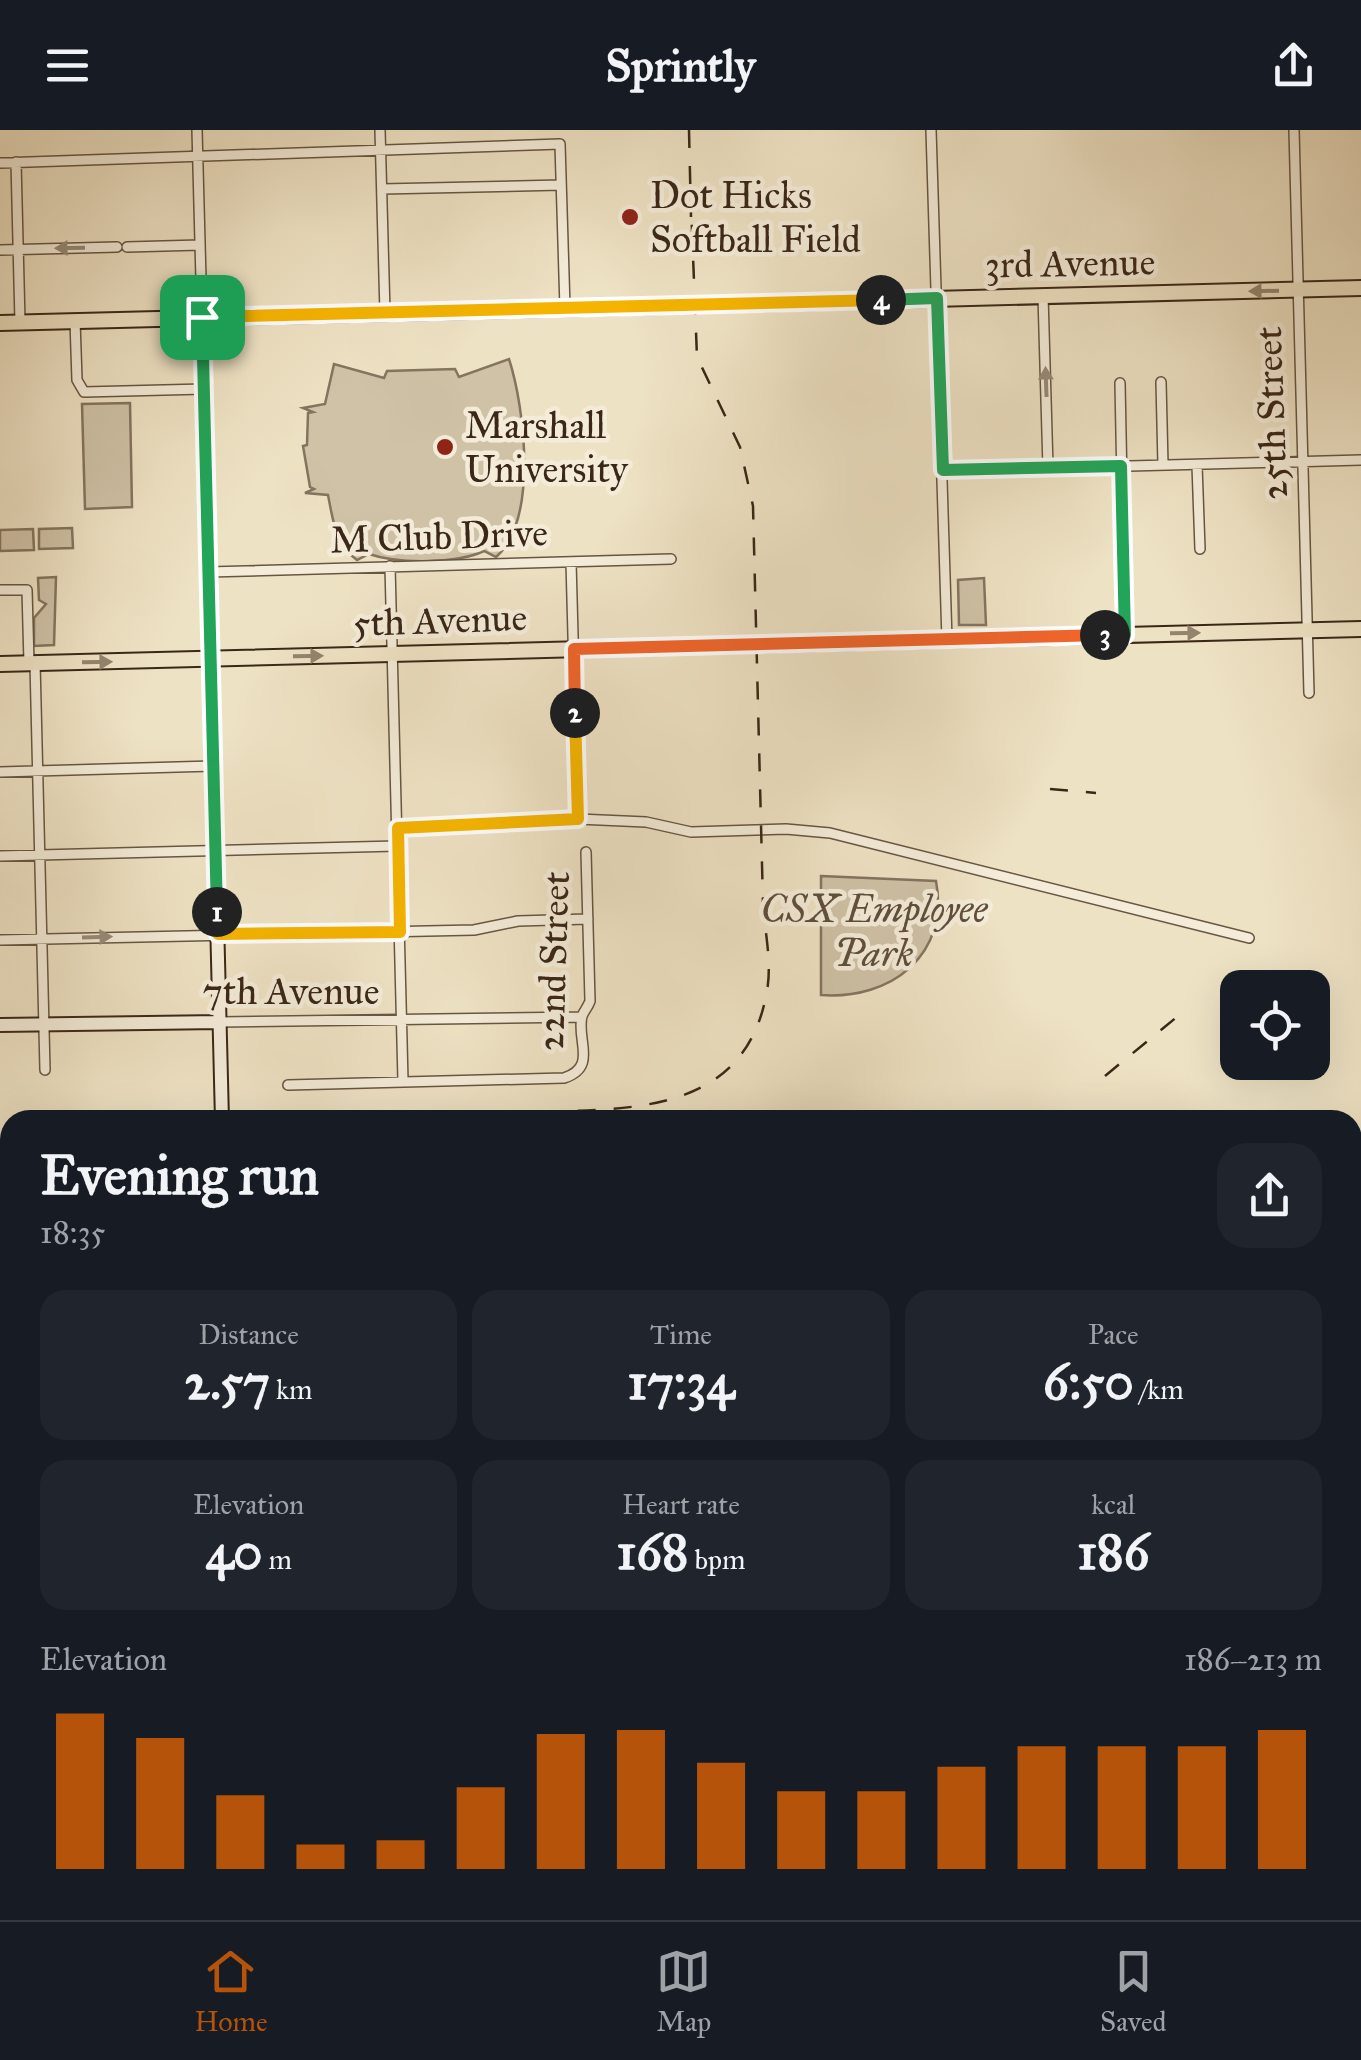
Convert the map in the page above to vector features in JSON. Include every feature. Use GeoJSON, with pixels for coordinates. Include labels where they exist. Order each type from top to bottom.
{"type":"FeatureCollection","features":[{"type":"Feature","properties":{"kind":"main road","name":"3rd Avenue"},"geometry":{"type":"LineString","coordinates":[[0,323],[1361,288]]}},
{"type":"Feature","properties":{"kind":"main road"},"geometry":{"type":"LineString","coordinates":[[202,317],[222,1110]]}},
{"type":"Feature","properties":{"kind":"main road","name":"5th Avenue"},"geometry":{"type":"LineString","coordinates":[[0,664],[1361,629]]}},
{"type":"Feature","properties":{"kind":"main road","name":"7th Avenue"},"geometry":{"type":"LineString","coordinates":[[0,1026],[220,1022]]}},
{"type":"Feature","properties":{"kind":"street"},"geometry":{"type":"LineString","coordinates":[[197,130],[202,317]]}},
{"type":"Feature","properties":{"kind":"street"},"geometry":{"type":"LineString","coordinates":[[380,130],[384,313]]}},
{"type":"Feature","properties":{"kind":"street"},"geometry":{"type":"LineString","coordinates":[[930,130],[947,640]]}},
{"type":"Feature","properties":{"kind":"street","name":"25th Street"},"geometry":{"type":"LineString","coordinates":[[1294,130],[1310,694]]}},
{"type":"Feature","properties":{"kind":"street"},"geometry":{"type":"LineString","coordinates":[[0,162],[560,144],[564,308]]}},
{"type":"Feature","properties":{"kind":"street"},"geometry":{"type":"LineString","coordinates":[[16,162],[20,322]]}},
{"type":"Feature","properties":{"kind":"street"},"geometry":{"type":"LineString","coordinates":[[382,189],[561,185]]}},
{"type":"Feature","properties":{"kind":"street"},"geometry":{"type":"LineString","coordinates":[[0,250],[200,245]]}},
{"type":"Feature","properties":{"kind":"street"},"geometry":{"type":"LineString","coordinates":[[1044,296],[1048,468]]}},
{"type":"Feature","properties":{"kind":"street"},"geometry":{"type":"LineString","coordinates":[[75,321],[77,380],[84,392],[204,389]]}},
{"type":"Feature","properties":{"kind":"street"},"geometry":{"type":"LineString","coordinates":[[1161,382],[1162,466]]}},
{"type":"Feature","properties":{"kind":"street"},"geometry":{"type":"LineString","coordinates":[[1120,383],[1125,635]]}},
{"type":"Feature","properties":{"kind":"street"},"geometry":{"type":"LineString","coordinates":[[943,470],[1361,460]]}},
{"type":"Feature","properties":{"kind":"street"},"geometry":{"type":"LineString","coordinates":[[1197,465],[1200,548]]}},
{"type":"Feature","properties":{"kind":"street","name":"M Club Drive"},"geometry":{"type":"LineString","coordinates":[[208,572],[671,560]]}},
{"type":"Feature","properties":{"kind":"street","name":"22nd Street"},"geometry":{"type":"LineString","coordinates":[[571,562],[578,819]]}},
{"type":"Feature","properties":{"kind":"street"},"geometry":{"type":"LineString","coordinates":[[288,1085],[403,1082],[390,566]]}},
{"type":"Feature","properties":{"kind":"street"},"geometry":{"type":"LineString","coordinates":[[0,590],[27,590],[38,771],[45,1070]]}},
{"type":"Feature","properties":{"kind":"street"},"geometry":{"type":"LineString","coordinates":[[0,772],[214,766]]}},
{"type":"Feature","properties":{"kind":"street"},"geometry":{"type":"LineString","coordinates":[[398,828],[578,819],[646,822],[692,832],[768,829],[830,833],[897,846],[1249,938]]}},
{"type":"Feature","properties":{"kind":"street"},"geometry":{"type":"LineString","coordinates":[[0,856],[397,846]]}},
{"type":"Feature","properties":{"kind":"street","name":"22nd Street"},"geometry":{"type":"LineString","coordinates":[[403,1082],[564,1078],[578,1071],[584,1058],[582,1016],[590,1002],[586,852]]}},
{"type":"Feature","properties":{"kind":"street"},"geometry":{"type":"LineString","coordinates":[[0,940],[474,930],[518,921],[588,918]]}},
{"type":"Feature","properties":{"kind":"street","name":"7th Avenue"},"geometry":{"type":"LineString","coordinates":[[220,1022],[582,1016]]}},
{"type":"Feature","properties":{"kind":"green space"},"geometry":{"type":"Polygon","coordinates":[[[509,359],[520,406],[524,463],[518,517],[509,540],[496,557],[484,551],[443,560],[395,560],[369,554],[357,560],[339,539],[328,495],[305,493],[314,489],[310,487],[303,446],[307,445],[308,413],[313,412],[303,408],[325,404],[334,364],[384,378],[387,371],[455,369],[459,377],[509,359]]]}},
{"type":"Feature","properties":{"kind":"green space"},"geometry":{"type":"Polygon","coordinates":[[[130,403],[132,507],[85,509],[82,404],[130,403]]]}},
{"type":"Feature","properties":{"kind":"green space"},"geometry":{"type":"Polygon","coordinates":[[[72,528],[73,548],[39,549],[39,529],[72,528]]]}},
{"type":"Feature","properties":{"kind":"green space"},"geometry":{"type":"Polygon","coordinates":[[[33,529],[34,550],[0,551],[0,530],[33,529]]]}},
{"type":"Feature","properties":{"kind":"green space"},"geometry":{"type":"Polygon","coordinates":[[[56,577],[54,645],[34,646],[34,618],[46,604],[39,600],[38,578],[56,577]]]}},
{"type":"Feature","properties":{"kind":"green space"},"geometry":{"type":"Polygon","coordinates":[[[984,578],[986,625],[959,625],[958,580],[984,578]]]}},
{"type":"Feature","properties":{"kind":"green space","name":"CSX Employee Park"},"geometry":{"type":"Polygon","coordinates":[[[821,876],[936,881],[938,907],[934,931],[910,968],[870,990],[821,995],[821,876]]]}},
{"type":"Feature","properties":{"kind":"railway"},"geometry":{"type":"LineString","coordinates":[[689,130],[691,217]]}},
{"type":"Feature","properties":{"kind":"railway"},"geometry":{"type":"LineString","coordinates":[[592,1110],[645,1105],[679,1097],[709,1083],[734,1063],[753,1034],[769,973],[763,904],[753,506],[740,447],[697,357],[691,205]]}},
{"type":"Feature","properties":{"kind":"railway"},"geometry":{"type":"LineString","coordinates":[[1050,789],[1096,793]]}},
{"type":"Feature","properties":{"kind":"railway"},"geometry":{"type":"LineString","coordinates":[[1105,1076],[1178,1016]]}},
{"type":"Feature","properties":{"kind":"place","name":"Dot Hicks Softball Field"},"geometry":{"type":"Point","coordinates":[630,217]}},
{"type":"Feature","properties":{"kind":"place","name":"Marshall University"},"geometry":{"type":"Point","coordinates":[445,447]}},
{"type":"Feature","properties":{"kind":"route"},"geometry":{"type":"LineString","coordinates":[[937,298],[943,470],[1121,466],[1125,635],[574,649],[578,819],[398,828],[400,932],[218,934],[202,317],[937,298]]}}]}
